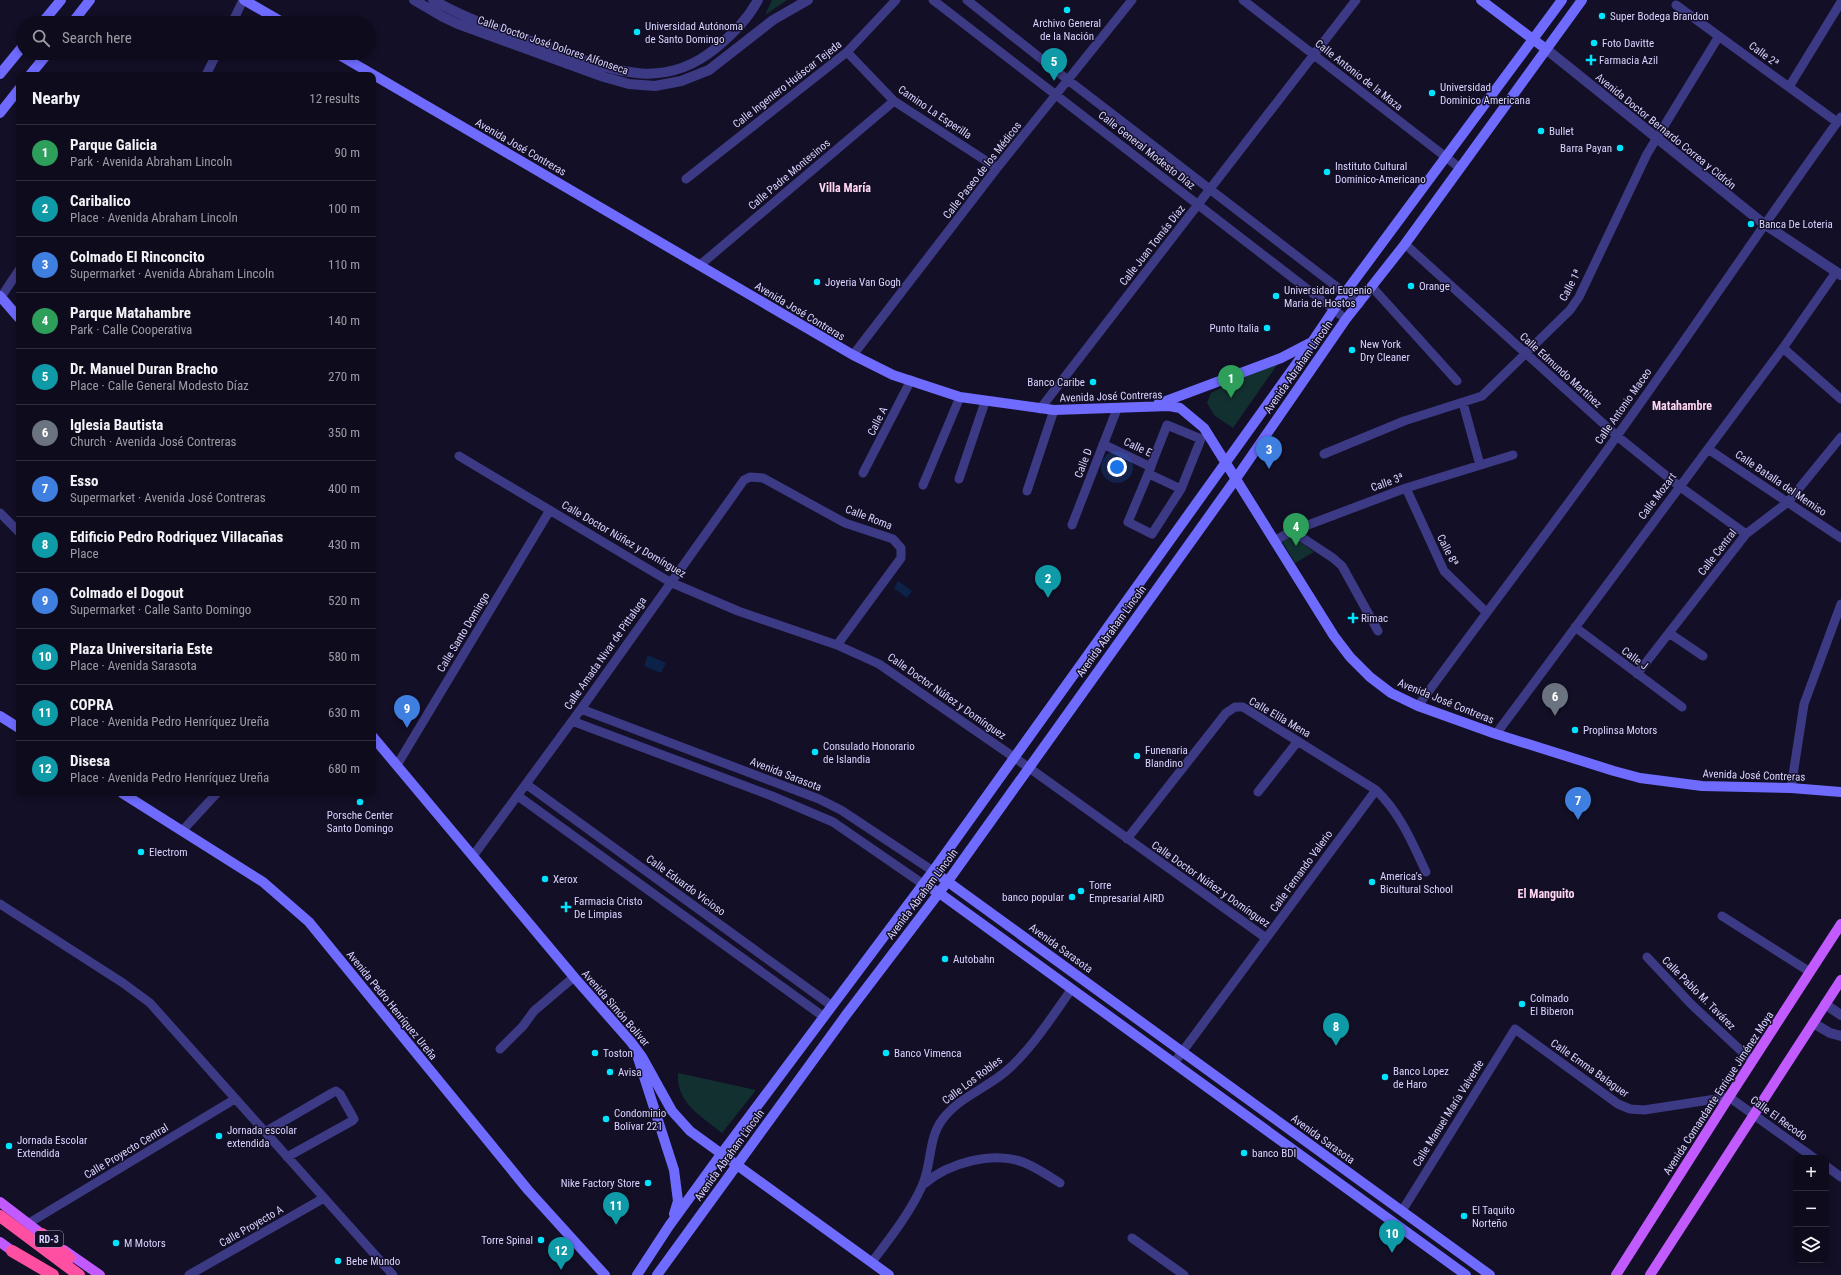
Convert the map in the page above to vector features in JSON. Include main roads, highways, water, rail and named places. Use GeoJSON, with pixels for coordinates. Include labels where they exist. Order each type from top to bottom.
{"type":"FeatureCollection","features":[{"type":"Feature","properties":{"kind":"highway","name":"RD-3"},"geometry":{"type":"LineString","coordinates":[[0,1216],[79,1275]]}},
{"type":"Feature","properties":{"kind":"highway","name":"RD-3"},"geometry":{"type":"LineString","coordinates":[[0,1225],[67,1275]]}},
{"type":"Feature","properties":{"kind":"highway"},"geometry":{"type":"LineString","coordinates":[[42,1234],[87,1275]]}},
{"type":"Feature","properties":{"kind":"highway"},"geometry":{"type":"LineString","coordinates":[[12,1251],[53,1275]]}},
{"type":"Feature","properties":{"kind":"main road"},"geometry":{"type":"LineString","coordinates":[[48,16],[61,0]]}},
{"type":"Feature","properties":{"kind":"main road"},"geometry":{"type":"LineString","coordinates":[[77,16],[90,0]]}},
{"type":"Feature","properties":{"kind":"main road"},"geometry":{"type":"LineString","coordinates":[[244,0],[272,16]]}},
{"type":"Feature","properties":{"kind":"main road","name":"Avenida Doctor Bernardo Correa y Cidrón"},"geometry":{"type":"LineString","coordinates":[[1481,0],[1546,49]]}},
{"type":"Feature","properties":{"kind":"main road","name":"Avenida Abraham Lincoln"},"geometry":{"type":"LineString","coordinates":[[638,1275],[669,1226],[722,1153],[934,871],[1312,342],[1334,308],[1562,0]]}},
{"type":"Feature","properties":{"kind":"main road","name":"Avenida Abraham Lincoln"},"geometry":{"type":"LineString","coordinates":[[657,1275],[846,1015],[938,892],[948,881],[1028,767],[1235,480],[1346,319],[1405,244],[1582,0]]}},
{"type":"Feature","properties":{"kind":"main road"},"geometry":{"type":"LineString","coordinates":[[0,74],[16,55]]}},
{"type":"Feature","properties":{"kind":"main road"},"geometry":{"type":"LineString","coordinates":[[32,72],[42,60]]}},
{"type":"Feature","properties":{"kind":"main road","name":"Avenida José Contreras"},"geometry":{"type":"LineString","coordinates":[[348,60],[369,72]]}},
{"type":"Feature","properties":{"kind":"main road","name":"Avenida José Contreras"},"geometry":{"type":"LineString","coordinates":[[376,76],[853,355],[893,375],[960,397],[985,402],[1040,409],[1117,409],[1151,406],[1180,408],[1188,413],[1204,428],[1235,480],[1334,636],[1350,657],[1370,677],[1392,693],[1418,706],[1496,734],[1640,778],[1702,786],[1791,788],[1841,792]]}},
{"type":"Feature","properties":{"kind":"main road"},"geometry":{"type":"LineString","coordinates":[[0,113],[16,93]]}},
{"type":"Feature","properties":{"kind":"main road"},"geometry":{"type":"LineString","coordinates":[[0,296],[16,315]]}},
{"type":"Feature","properties":{"kind":"main road"},"geometry":{"type":"LineString","coordinates":[[1151,406],[1281,358],[1312,342]]}},
{"type":"Feature","properties":{"kind":"main road"},"geometry":{"type":"LineString","coordinates":[[0,716],[16,726]]}},
{"type":"Feature","properties":{"kind":"main road","name":"Avenida Simón Bolívar"},"geometry":{"type":"LineString","coordinates":[[376,740],[574,977],[631,1042],[642,1057],[679,1120],[690,1131],[889,1275]]}},
{"type":"Feature","properties":{"kind":"main road","name":"Avenida Pedro Henríquez Ureña"},"geometry":{"type":"LineString","coordinates":[[127,796],[263,882],[309,922],[528,1190],[605,1275]]}},
{"type":"Feature","properties":{"kind":"main road","name":"Avenida Sarasota"},"geometry":{"type":"LineString","coordinates":[[934,871],[1490,1275]]}},
{"type":"Feature","properties":{"kind":"main road"},"geometry":{"type":"LineString","coordinates":[[923,884],[938,892],[1071,990],[1466,1275]]}},
{"type":"Feature","properties":{"kind":"main road","name":"Avenida Comandante Enrique Jiménez Moya"},"geometry":{"type":"LineString","coordinates":[[1616,1275],[1752,1060],[1841,924]]}},
{"type":"Feature","properties":{"kind":"main road"},"geometry":{"type":"LineString","coordinates":[[1650,1275],[1841,980]]}},
{"type":"Feature","properties":{"kind":"main road"},"geometry":{"type":"LineString","coordinates":[[832,1006],[846,1015]]}},
{"type":"Feature","properties":{"kind":"main road"},"geometry":{"type":"LineString","coordinates":[[824,1017],[838,1026]]}},
{"type":"Feature","properties":{"kind":"main road"},"geometry":{"type":"LineString","coordinates":[[631,1042],[638,1059],[678,1188],[678,1201],[669,1226]]}},
{"type":"Feature","properties":{"kind":"main road"},"geometry":{"type":"LineString","coordinates":[[1242,1113],[1251,1102]]}},
{"type":"Feature","properties":{"kind":"main road","name":"RD-3"},"geometry":{"type":"LineString","coordinates":[[0,1202],[100,1275]]}},
{"type":"Feature","properties":{"kind":"main road"},"geometry":{"type":"LineString","coordinates":[[0,1242],[45,1275]]}},
{"type":"Feature","properties":{"kind":"water"},"geometry":{"type":"Polygon","coordinates":[[[898,581],[912,591],[907,598],[894,588],[898,581]]]}},
{"type":"Feature","properties":{"kind":"water"},"geometry":{"type":"Polygon","coordinates":[[[648,655],[666,663],[661,673],[644,666],[648,655]]]}},
{"type":"Feature","properties":{"kind":"place","name":"Archivo General de la Nación"},"geometry":{"type":"Point","coordinates":[1067,10]}},
{"type":"Feature","properties":{"kind":"place","name":"Super Bodega Brandon"},"geometry":{"type":"Point","coordinates":[1602,16]}},
{"type":"Feature","properties":{"kind":"place","name":"Universidad Autónoma de Santo Domingo"},"geometry":{"type":"Point","coordinates":[637,32]}},
{"type":"Feature","properties":{"kind":"place","name":"Foto Davitte"},"geometry":{"type":"Point","coordinates":[1594,43]}},
{"type":"Feature","properties":{"kind":"place","name":"Farmacia Azil"},"geometry":{"type":"Point","coordinates":[1591,60]}},
{"type":"Feature","properties":{"kind":"place","name":"Dr. Manuel Duran Bracho"},"geometry":{"type":"Point","coordinates":[1054,81]}},
{"type":"Feature","properties":{"kind":"place","name":"Universidad Dominico Americana"},"geometry":{"type":"Point","coordinates":[1432,93]}},
{"type":"Feature","properties":{"kind":"place","name":"Bullet"},"geometry":{"type":"Point","coordinates":[1541,131]}},
{"type":"Feature","properties":{"kind":"place","name":"Barra Payan"},"geometry":{"type":"Point","coordinates":[1620,148]}},
{"type":"Feature","properties":{"kind":"place","name":"Instituto Cultural Dominico-Americano"},"geometry":{"type":"Point","coordinates":[1327,172]}},
{"type":"Feature","properties":{"kind":"place","name":"Banca De Loteria"},"geometry":{"type":"Point","coordinates":[1751,224]}},
{"type":"Feature","properties":{"kind":"place","name":"Joyeria Van Gogh"},"geometry":{"type":"Point","coordinates":[817,282]}},
{"type":"Feature","properties":{"kind":"place","name":"Orange"},"geometry":{"type":"Point","coordinates":[1411,286]}},
{"type":"Feature","properties":{"kind":"place","name":"Universidad Eugenio Maria de Hostos"},"geometry":{"type":"Point","coordinates":[1276,296]}},
{"type":"Feature","properties":{"kind":"place","name":"Punto Italia"},"geometry":{"type":"Point","coordinates":[1267,328]}},
{"type":"Feature","properties":{"kind":"place","name":"New York Dry Cleaner"},"geometry":{"type":"Point","coordinates":[1352,350]}},
{"type":"Feature","properties":{"kind":"place","name":"Banco Caribe"},"geometry":{"type":"Point","coordinates":[1093,382]}},
{"type":"Feature","properties":{"kind":"place","name":"Parque Galicia"},"geometry":{"type":"Point","coordinates":[1231,398]}},
{"type":"Feature","properties":{"kind":"place","name":"Colmado El Rinconcito"},"geometry":{"type":"Point","coordinates":[1269,469]}},
{"type":"Feature","properties":{"kind":"place","name":"Parque Matahambre"},"geometry":{"type":"Point","coordinates":[1296,546]}},
{"type":"Feature","properties":{"kind":"place","name":"Caribalico"},"geometry":{"type":"Point","coordinates":[1048,598]}},
{"type":"Feature","properties":{"kind":"place","name":"Rimac"},"geometry":{"type":"Point","coordinates":[1353,618]}},
{"type":"Feature","properties":{"kind":"place","name":"Iglesia Bautista"},"geometry":{"type":"Point","coordinates":[1555,716]}},
{"type":"Feature","properties":{"kind":"place","name":"Colmado el Dogout"},"geometry":{"type":"Point","coordinates":[407,728]}},
{"type":"Feature","properties":{"kind":"place","name":"Proplinsa Motors"},"geometry":{"type":"Point","coordinates":[1575,730]}},
{"type":"Feature","properties":{"kind":"place","name":"Consulado Honorario de Islandia"},"geometry":{"type":"Point","coordinates":[815,752]}},
{"type":"Feature","properties":{"kind":"place","name":"Funenaria Blandino"},"geometry":{"type":"Point","coordinates":[1137,756]}},
{"type":"Feature","properties":{"kind":"place","name":"Porsche Center Santo Domingo"},"geometry":{"type":"Point","coordinates":[360,802]}},
{"type":"Feature","properties":{"kind":"place","name":"Esso"},"geometry":{"type":"Point","coordinates":[1578,820]}},
{"type":"Feature","properties":{"kind":"place","name":"Electrom"},"geometry":{"type":"Point","coordinates":[141,852]}},
{"type":"Feature","properties":{"kind":"place","name":"Xerox"},"geometry":{"type":"Point","coordinates":[545,879]}},
{"type":"Feature","properties":{"kind":"place","name":"America's Bicultural School"},"geometry":{"type":"Point","coordinates":[1372,882]}},
{"type":"Feature","properties":{"kind":"place","name":"Torre Empresarial AIRD"},"geometry":{"type":"Point","coordinates":[1081,891]}},
{"type":"Feature","properties":{"kind":"place","name":"banco popular"},"geometry":{"type":"Point","coordinates":[1072,897]}},
{"type":"Feature","properties":{"kind":"place","name":"Farmacia Cristo De Limpias"},"geometry":{"type":"Point","coordinates":[566,907]}},
{"type":"Feature","properties":{"kind":"place","name":"Autobahn"},"geometry":{"type":"Point","coordinates":[945,959]}},
{"type":"Feature","properties":{"kind":"place","name":"Colmado El Biberon"},"geometry":{"type":"Point","coordinates":[1522,1004]}},
{"type":"Feature","properties":{"kind":"place","name":"Edificio Pedro Rodriquez Villacañas"},"geometry":{"type":"Point","coordinates":[1336,1046]}},
{"type":"Feature","properties":{"kind":"place","name":"Toston"},"geometry":{"type":"Point","coordinates":[595,1053]}},
{"type":"Feature","properties":{"kind":"place","name":"Banco Vimenca"},"geometry":{"type":"Point","coordinates":[886,1053]}},
{"type":"Feature","properties":{"kind":"place","name":"Avisa"},"geometry":{"type":"Point","coordinates":[610,1072]}},
{"type":"Feature","properties":{"kind":"place","name":"Banco Lopez de Haro"},"geometry":{"type":"Point","coordinates":[1385,1077]}},
{"type":"Feature","properties":{"kind":"place","name":"Condominio Bolívar 221"},"geometry":{"type":"Point","coordinates":[606,1119]}},
{"type":"Feature","properties":{"kind":"place","name":"Jornada escolar extendida"},"geometry":{"type":"Point","coordinates":[219,1136]}},
{"type":"Feature","properties":{"kind":"place","name":"Jornada Escolar Extendida"},"geometry":{"type":"Point","coordinates":[9,1146]}},
{"type":"Feature","properties":{"kind":"place","name":"banco BDI"},"geometry":{"type":"Point","coordinates":[1244,1153]}},
{"type":"Feature","properties":{"kind":"place","name":"Nike Factory Store"},"geometry":{"type":"Point","coordinates":[648,1183]}},
{"type":"Feature","properties":{"kind":"place","name":"El Taquito Norteño"},"geometry":{"type":"Point","coordinates":[1464,1216]}},
{"type":"Feature","properties":{"kind":"place","name":"COPRA"},"geometry":{"type":"Point","coordinates":[616,1225]}},
{"type":"Feature","properties":{"kind":"place","name":"Torre Spinal"},"geometry":{"type":"Point","coordinates":[541,1240]}},
{"type":"Feature","properties":{"kind":"place","name":"M Motors"},"geometry":{"type":"Point","coordinates":[116,1243]}},
{"type":"Feature","properties":{"kind":"place","name":"Plaza Universitaria Este"},"geometry":{"type":"Point","coordinates":[1392,1253]}},
{"type":"Feature","properties":{"kind":"place","name":"Bebe Mundo"},"geometry":{"type":"Point","coordinates":[338,1261]}},
{"type":"Feature","properties":{"kind":"place","name":"Disesa"},"geometry":{"type":"Point","coordinates":[561,1270]}},
{"type":"Feature","properties":{"kind":"district","name":"Villa María"},"geometry":{"type":"Point","coordinates":[845,188]}},
{"type":"Feature","properties":{"kind":"district","name":"Matahambre"},"geometry":{"type":"Point","coordinates":[1682,406]}},
{"type":"Feature","properties":{"kind":"district","name":"El Manguito"},"geometry":{"type":"Point","coordinates":[1546,894]}}]}
